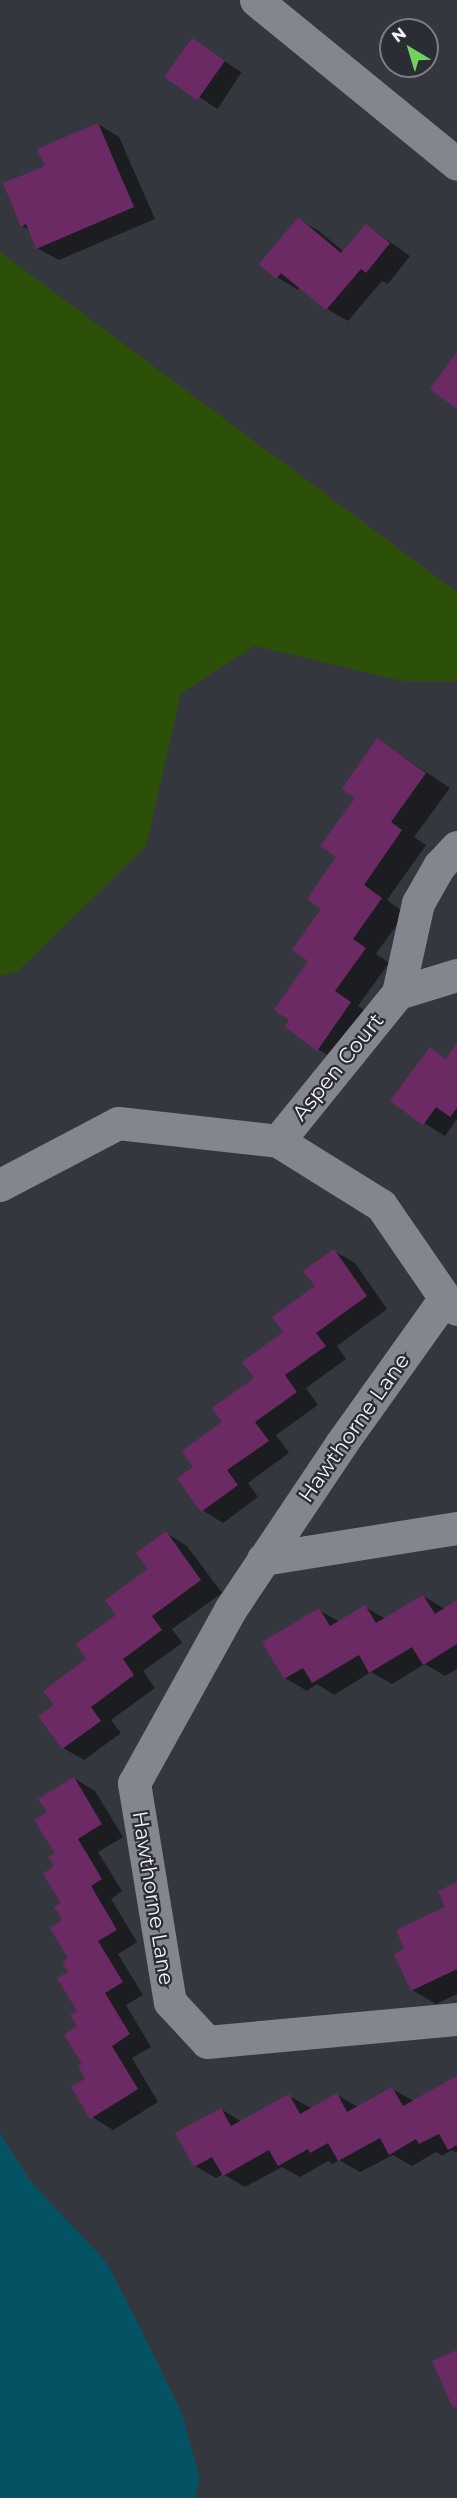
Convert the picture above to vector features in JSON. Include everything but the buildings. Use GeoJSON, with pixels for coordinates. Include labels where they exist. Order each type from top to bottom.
{"type":"FeatureCollection","features":[{"type":"Feature","properties":{"kind":"street"},"geometry":{"type":"LineString","coordinates":[[256,0],[457,164]]}},
{"type":"Feature","properties":{"kind":"street","name":"Aspen Court"},"geometry":{"type":"LineString","coordinates":[[278,1141],[398,993],[418,903],[439,866],[457,847]]}},
{"type":"Feature","properties":{"kind":"street","name":"Aspen Court"},"geometry":{"type":"LineString","coordinates":[[398,993],[457,975]]}},
{"type":"Feature","properties":{"kind":"street"},"geometry":{"type":"LineString","coordinates":[[0,1185],[118,1123],[278,1141],[381,1205],[451,1303]]}},
{"type":"Feature","properties":{"kind":"street","name":"Hawthorne Lane"},"geometry":{"type":"LineString","coordinates":[[451,1303],[341,1444],[263,1559],[230,1610],[134,1783],[170,2002],[207,2042],[457,2019]]}},
{"type":"Feature","properties":{"kind":"street"},"geometry":{"type":"LineString","coordinates":[[263,1559],[457,1528]]}},
{"type":"Feature","properties":{"kind":"green space"},"geometry":{"type":"Polygon","coordinates":[[[0,252],[457,592],[457,681],[403,681],[255,646],[181,693],[146,846],[18,971],[0,976],[0,252]]]}},
{"type":"Feature","properties":{"kind":"water"},"geometry":{"type":"Polygon","coordinates":[[[0,2133],[30,2181],[106,2262],[182,2414],[200,2479],[195,2498],[0,2498],[0,2133]]]}}]}
